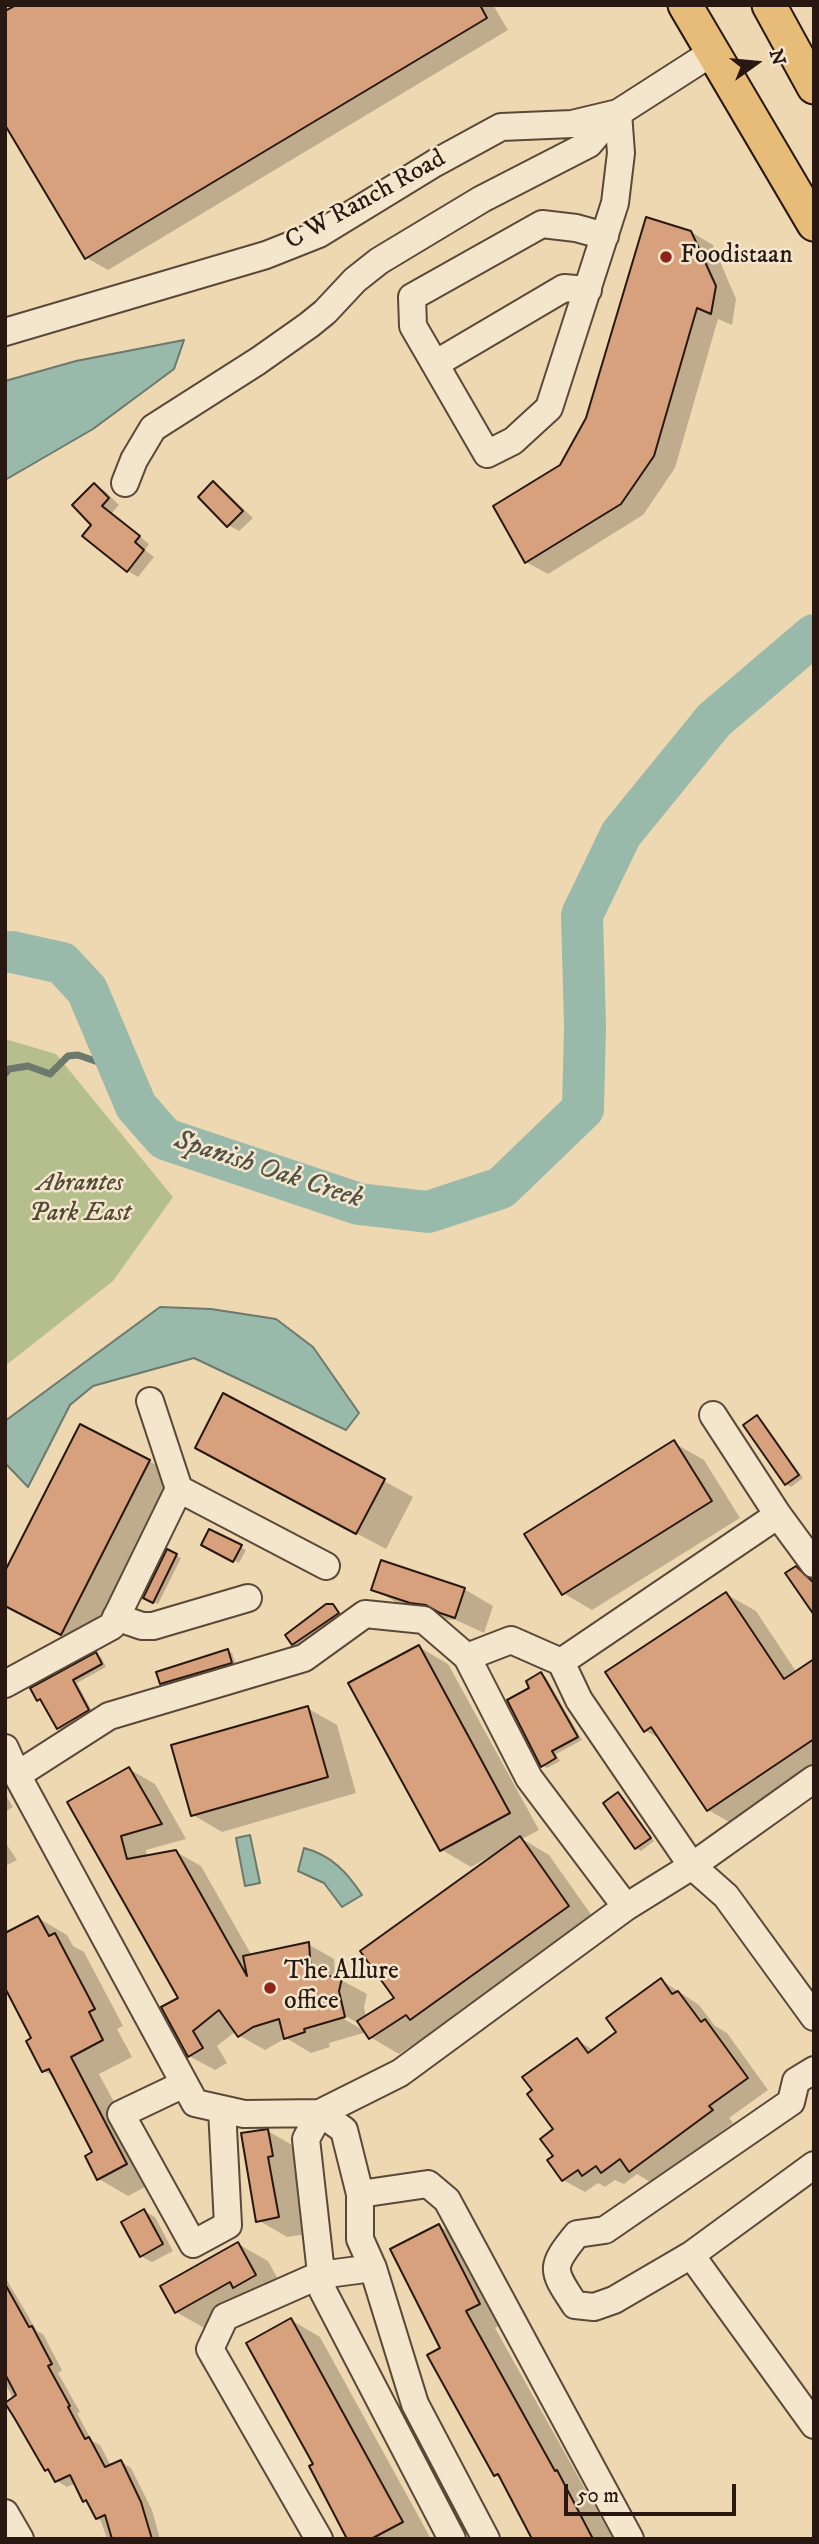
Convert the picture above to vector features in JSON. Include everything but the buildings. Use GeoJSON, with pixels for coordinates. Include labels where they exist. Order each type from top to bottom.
{"type":"FeatureCollection","features":[{"type":"Feature","properties":{"kind":"main road"},"geometry":{"type":"LineString","coordinates":[[685,5],[814,224]]}},
{"type":"Feature","properties":{"kind":"main road"},"geometry":{"type":"LineString","coordinates":[[769,5],[814,87]]}},
{"type":"Feature","properties":{"kind":"street","name":"C W Ranch Road"},"geometry":{"type":"LineString","coordinates":[[5,332],[266,256],[319,234],[435,163],[501,127],[572,124],[612,115],[713,52]]}},
{"type":"Feature","properties":{"kind":"street"},"geometry":{"type":"LineString","coordinates":[[605,236],[576,228],[542,224],[412,298],[413,326],[487,454],[513,440],[549,408],[588,290],[605,236],[615,203],[621,153],[612,115]]}},
{"type":"Feature","properties":{"kind":"street"},"geometry":{"type":"LineString","coordinates":[[125,484],[146,438],[163,420],[215,390],[309,325],[355,280],[379,261],[482,199],[589,144],[612,115]]}},
{"type":"Feature","properties":{"kind":"street"},"geometry":{"type":"LineString","coordinates":[[435,364],[564,288],[588,290]]}},
{"type":"Feature","properties":{"kind":"street"},"geometry":{"type":"LineString","coordinates":[[150,1402],[179,1489],[326,1566]]}},
{"type":"Feature","properties":{"kind":"street"},"geometry":{"type":"LineString","coordinates":[[713,1415],[778,1515],[814,1564]]}},
{"type":"Feature","properties":{"kind":"street"},"geometry":{"type":"LineString","coordinates":[[5,1684],[112,1626],[179,1489]]}},
{"type":"Feature","properties":{"kind":"street"},"geometry":{"type":"LineString","coordinates":[[561,1662],[778,1515]]}},
{"type":"Feature","properties":{"kind":"street"},"geometry":{"type":"LineString","coordinates":[[116,1617],[142,1626],[153,1626],[248,1598]]}},
{"type":"Feature","properties":{"kind":"street"},"geometry":{"type":"LineString","coordinates":[[18,1775],[109,1716],[304,1658],[365,1614],[424,1620],[467,1657],[529,1778],[626,1906]]}},
{"type":"Feature","properties":{"kind":"street"},"geometry":{"type":"LineString","coordinates":[[467,1657],[511,1640],[561,1662],[579,1700],[692,1866],[726,1896],[814,2017]]}},
{"type":"Feature","properties":{"kind":"street"},"geometry":{"type":"LineString","coordinates":[[5,1748],[195,2103],[244,2114],[320,2113],[410,2066],[626,1906],[692,1866],[814,1779]]}},
{"type":"Feature","properties":{"kind":"street"},"geometry":{"type":"LineString","coordinates":[[814,2070],[796,2081],[791,2102],[605,2230],[577,2234],[559,2256],[557,2277],[575,2305],[594,2307],[614,2300],[691,2255],[814,2165]]}},
{"type":"Feature","properties":{"kind":"street"},"geometry":{"type":"LineString","coordinates":[[184,2084],[121,2114],[193,2244],[228,2225],[222,2109]]}},
{"type":"Feature","properties":{"kind":"street"},"geometry":{"type":"LineString","coordinates":[[320,2113],[344,2130],[360,2194],[360,2239],[373,2268],[415,2404],[486,2539]]}},
{"type":"Feature","properties":{"kind":"street"},"geometry":{"type":"LineString","coordinates":[[320,2113],[306,2139],[323,2291],[452,2539]]}},
{"type":"Feature","properties":{"kind":"street"},"geometry":{"type":"LineString","coordinates":[[360,2194],[428,2184],[447,2200],[630,2539]]}},
{"type":"Feature","properties":{"kind":"street"},"geometry":{"type":"LineString","coordinates":[[691,2255],[814,2426]]}},
{"type":"Feature","properties":{"kind":"street"},"geometry":{"type":"LineString","coordinates":[[319,2539],[210,2349],[225,2317],[320,2275],[373,2268]]}},
{"type":"Feature","properties":{"kind":"street"},"geometry":{"type":"LineString","coordinates":[[5,2513],[20,2539]]}},
{"type":"Feature","properties":{"kind":"green space","name":"Abrantes Park East"},"geometry":{"type":"Polygon","coordinates":[[[5,1039],[56,1054],[173,1197],[113,1281],[5,1366],[5,1039]]]}},
{"type":"Feature","properties":{"kind":"shaded area"},"geometry":{"type":"Polygon","coordinates":[[[184,340],[174,369],[93,429],[5,480],[5,381],[76,361],[184,340]]]}},
{"type":"Feature","properties":{"kind":"shaded area"},"geometry":{"type":"Polygon","coordinates":[[[160,1307],[211,1309],[276,1319],[313,1347],[359,1413],[346,1430],[194,1358],[93,1386],[70,1405],[28,1487],[5,1463],[5,1421],[160,1307]]]}},
{"type":"Feature","properties":{"kind":"shaded area"},"geometry":{"type":"Polygon","coordinates":[[[250,1835],[260,1883],[245,1886],[236,1838],[250,1835]]]}},
{"type":"Feature","properties":{"kind":"shaded area"},"geometry":{"type":"Polygon","coordinates":[[[304,1848],[322,1855],[338,1866],[362,1895],[342,1907],[324,1883],[298,1871],[304,1848]]]}},
{"type":"Feature","properties":{"kind":"waterway","name":"Spanish Oak Creek"},"geometry":{"type":"LineString","coordinates":[[5,952],[62,963],[87,990],[136,1106],[165,1139],[359,1204],[428,1212],[501,1188],[583,1109],[585,1026],[582,915],[621,834],[714,720],[814,635]]}},
{"type":"Feature","properties":{"kind":"waterway"},"geometry":{"type":"LineString","coordinates":[[5,1074],[9,1069],[28,1066],[50,1074],[68,1056],[78,1055],[121,1070]]}},
{"type":"Feature","properties":{"kind":"place","name":"Foodistaan"},"geometry":{"type":"Point","coordinates":[666,257]}},
{"type":"Feature","properties":{"kind":"place","name":"The Allure office"},"geometry":{"type":"Point","coordinates":[270,1988]}}]}
